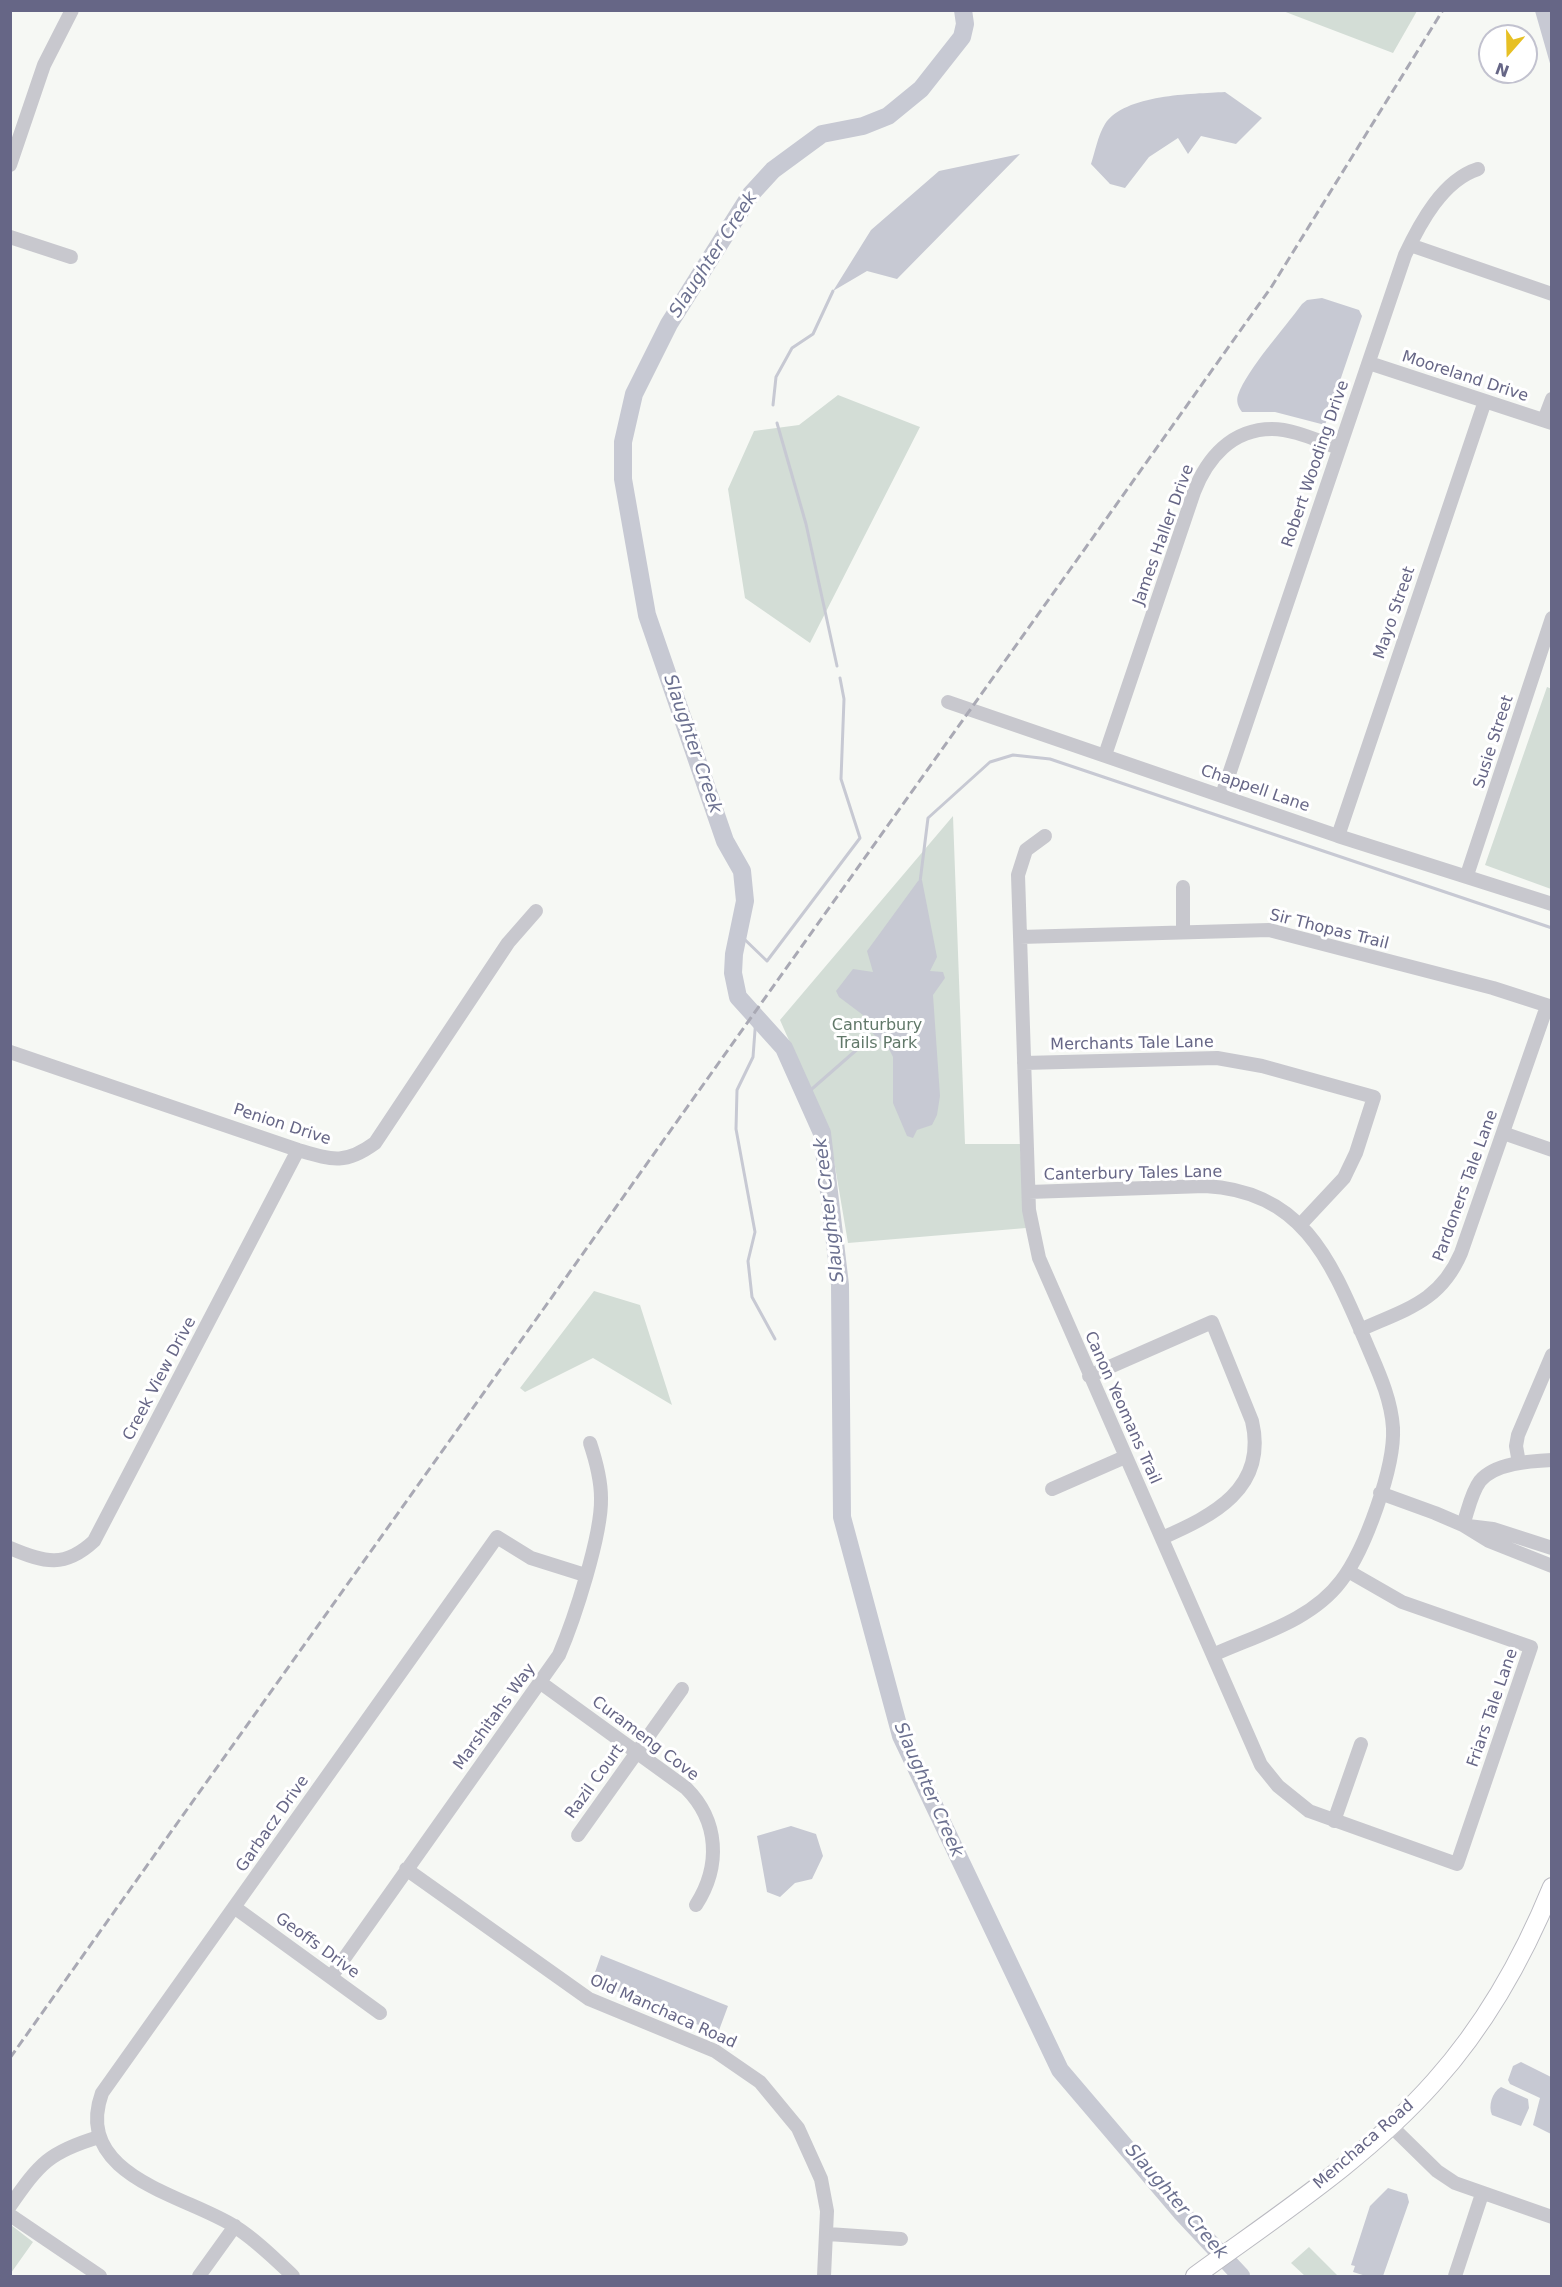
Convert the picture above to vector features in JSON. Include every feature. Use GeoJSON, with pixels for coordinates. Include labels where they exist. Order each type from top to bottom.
{"type":"FeatureCollection","features":[{"type":"Feature","properties":{"kind":"main road","name":"Menchaca Road"},"geometry":{"type":"LineString","coordinates":[[1195,2277],[1355,2157],[1391,2126],[1435,2082],[1473,2035],[1510,1976],[1551,1887]]}},
{"type":"Feature","properties":{"kind":"street"},"geometry":{"type":"LineString","coordinates":[[10,165],[44,64],[72,10]]}},
{"type":"Feature","properties":{"kind":"street","name":"Robert Wooding Drive"},"geometry":{"type":"LineString","coordinates":[[1222,795],[1410,245],[1445,190],[1465,173],[1478,169]]}},
{"type":"Feature","properties":{"kind":"street"},"geometry":{"type":"LineString","coordinates":[[10,237],[70,257]]}},
{"type":"Feature","properties":{"kind":"street"},"geometry":{"type":"LineString","coordinates":[[1410,245],[1551,294]]}},
{"type":"Feature","properties":{"kind":"street","name":"Mooreland Drive"},"geometry":{"type":"LineString","coordinates":[[1369,363],[1548,421]]}},
{"type":"Feature","properties":{"kind":"street"},"geometry":{"type":"LineString","coordinates":[[1548,421],[1551,399]]}},
{"type":"Feature","properties":{"kind":"street","name":"Mayo Street"},"geometry":{"type":"LineString","coordinates":[[1338,836],[1485,401]]}},
{"type":"Feature","properties":{"kind":"street","name":"James Haller Drive"},"geometry":{"type":"LineString","coordinates":[[1105,755],[1204,467],[1222,447],[1256,431],[1286,431],[1339,448]]}},
{"type":"Feature","properties":{"kind":"street","name":"Susie Street"},"geometry":{"type":"LineString","coordinates":[[1467,875],[1551,618]]}},
{"type":"Feature","properties":{"kind":"street","name":"Chappell Lane"},"geometry":{"type":"LineString","coordinates":[[948,702],[1338,836],[1467,875],[1551,904]]}},
{"type":"Feature","properties":{"kind":"street","name":"Canon Yeomans Trail"},"geometry":{"type":"LineString","coordinates":[[1045,836],[1031,844],[1020,864],[1020,937],[1030,1220],[1039,1258],[1255,1752],[1269,1775],[1299,1804],[1334,1821],[1457,1864]]}},
{"type":"Feature","properties":{"kind":"street"},"geometry":{"type":"LineString","coordinates":[[1183,887],[1183,932]]}},
{"type":"Feature","properties":{"kind":"street","name":"Penion Drive"},"geometry":{"type":"LineString","coordinates":[[10,1052],[298,1150],[328,1158],[347,1159],[375,1143],[508,943],[536,911]]}},
{"type":"Feature","properties":{"kind":"street","name":"Sir Thopas Trail"},"geometry":{"type":"LineString","coordinates":[[1020,937],[1260,929],[1281,932],[1493,988],[1549,1007]]}},
{"type":"Feature","properties":{"kind":"street","name":"Pardoners Tale Lane"},"geometry":{"type":"LineString","coordinates":[[1360,1330],[1423,1301],[1444,1284],[1461,1253],[1549,1007]]}},
{"type":"Feature","properties":{"kind":"street","name":"Merchants Tale Lane"},"geometry":{"type":"LineString","coordinates":[[1024,1063],[1217,1058],[1262,1066],[1374,1097],[1350,1168],[1337,1187],[1301,1224]]}},
{"type":"Feature","properties":{"kind":"street"},"geometry":{"type":"LineString","coordinates":[[1503,1133],[1551,1150]]}},
{"type":"Feature","properties":{"kind":"street","name":"Creek View Drive"},"geometry":{"type":"LineString","coordinates":[[10,1548],[32,1557],[53,1561],[70,1559],[94,1541],[298,1150]]}},
{"type":"Feature","properties":{"kind":"street","name":"Canterbury Tales Lane"},"geometry":{"type":"LineString","coordinates":[[1029,1192],[1218,1187],[1258,1196],[1301,1224],[1323,1250],[1387,1394],[1393,1427],[1392,1452],[1360,1549],[1348,1571],[1328,1596],[1305,1613],[1213,1654]]}},
{"type":"Feature","properties":{"kind":"street"},"geometry":{"type":"LineString","coordinates":[[1089,1376],[1212,1322],[1252,1421],[1255,1431],[1253,1457],[1243,1481],[1223,1507],[1203,1520],[1162,1538]]}},
{"type":"Feature","properties":{"kind":"street"},"geometry":{"type":"LineString","coordinates":[[1519,1463],[1516,1446],[1518,1436],[1551,1355]]}},
{"type":"Feature","properties":{"kind":"street","name":"Marshitahs Way"},"geometry":{"type":"LineString","coordinates":[[331,1977],[541,1683],[564,1644],[585,1575],[601,1506],[598,1471],[590,1443]]}},
{"type":"Feature","properties":{"kind":"street"},"geometry":{"type":"LineString","coordinates":[[1052,1489],[1125,1456]]}},
{"type":"Feature","properties":{"kind":"street"},"geometry":{"type":"LineString","coordinates":[[1463,1525],[1481,1481],[1493,1471],[1519,1463],[1551,1460]]}},
{"type":"Feature","properties":{"kind":"street"},"geometry":{"type":"LineString","coordinates":[[1380,1493],[1463,1525],[1489,1541],[1551,1566]]}},
{"type":"Feature","properties":{"kind":"street"},"geometry":{"type":"LineString","coordinates":[[1463,1525],[1493,1529],[1551,1548]]}},
{"type":"Feature","properties":{"kind":"street","name":"Garbacz Drive"},"geometry":{"type":"LineString","coordinates":[[99,2137],[97,2108],[106,2085],[497,1537],[531,1558],[585,1575]]}},
{"type":"Feature","properties":{"kind":"street","name":"Friars Tale Lane"},"geometry":{"type":"LineString","coordinates":[[1348,1571],[1402,1602],[1531,1647],[1457,1864]]}},
{"type":"Feature","properties":{"kind":"street","name":"Curameng Cove"},"geometry":{"type":"LineString","coordinates":[[541,1683],[686,1788],[700,1805],[709,1823],[713,1843],[712,1872],[696,1905]]}},
{"type":"Feature","properties":{"kind":"street","name":"Razil Court"},"geometry":{"type":"LineString","coordinates":[[578,1835],[682,1689]]}},
{"type":"Feature","properties":{"kind":"street"},"geometry":{"type":"LineString","coordinates":[[1334,1821],[1361,1743]]}},
{"type":"Feature","properties":{"kind":"street","name":"Old Manchaca Road"},"geometry":{"type":"LineString","coordinates":[[406,1869],[589,1999],[716,2051],[760,2082],[786,2111],[816,2164],[825,2198],[828,2234],[824,2277]]}},
{"type":"Feature","properties":{"kind":"street","name":"Geoffs Drive"},"geometry":{"type":"LineString","coordinates":[[234,1907],[380,2013]]}},
{"type":"Feature","properties":{"kind":"street"},"geometry":{"type":"LineString","coordinates":[[1391,2126],[1437,2171],[1455,2183],[1551,2217]]}},
{"type":"Feature","properties":{"kind":"street"},"geometry":{"type":"LineString","coordinates":[[10,2206],[47,2158],[65,2148],[99,2137],[114,2160],[150,2187],[235,2226],[293,2277]]}},
{"type":"Feature","properties":{"kind":"street"},"geometry":{"type":"LineString","coordinates":[[1455,2277],[1482,2194]]}},
{"type":"Feature","properties":{"kind":"street"},"geometry":{"type":"LineString","coordinates":[[10,2215],[79,2271],[100,2277]]}},
{"type":"Feature","properties":{"kind":"street"},"geometry":{"type":"LineString","coordinates":[[200,2277],[235,2226]]}},
{"type":"Feature","properties":{"kind":"street"},"geometry":{"type":"LineString","coordinates":[[828,2234],[901,2239]]}},
{"type":"Feature","properties":{"kind":"green space"},"geometry":{"type":"Polygon","coordinates":[[[1283,11],[1417,11],[1393,53],[1283,11]]]}},
{"type":"Feature","properties":{"kind":"green space"},"geometry":{"type":"Polygon","coordinates":[[[838,395],[920,427],[810,643],[745,598],[728,489],[754,431],[799,425],[838,395]]]}},
{"type":"Feature","properties":{"kind":"green space"},"geometry":{"type":"Polygon","coordinates":[[[1547,687],[1552,689],[1551,889],[1485,865],[1547,687]]]}},
{"type":"Feature","properties":{"kind":"green space","name":"Canturbury Trails Park"},"geometry":{"type":"Polygon","coordinates":[[[953,816],[965,1144],[1020,1144],[1026,1228],[848,1243],[829,1131],[780,1020],[953,816]]]}},
{"type":"Feature","properties":{"kind":"green space"},"geometry":{"type":"Polygon","coordinates":[[[594,1291],[640,1305],[672,1405],[593,1358],[525,1392],[520,1388],[594,1291]]]}},
{"type":"Feature","properties":{"kind":"green space"},"geometry":{"type":"Polygon","coordinates":[[[11,2225],[33,2242],[11,2273],[11,2225]]]}},
{"type":"Feature","properties":{"kind":"green space"},"geometry":{"type":"Polygon","coordinates":[[[1309,2247],[1338,2276],[1305,2276],[1291,2263],[1309,2247]]]}},
{"type":"Feature","properties":{"kind":"shaded area"},"geometry":{"type":"Polygon","coordinates":[[[1535,11],[1551,11],[1551,67],[1535,11]]]}},
{"type":"Feature","properties":{"kind":"shaded area"},"geometry":{"type":"Polygon","coordinates":[[[1225,92],[1262,118],[1236,144],[1201,136],[1188,154],[1178,138],[1149,157],[1125,188],[1110,184],[1091,164],[1105,124],[1115,114],[1128,107],[1143,101],[1178,95],[1225,92]]]}},
{"type":"Feature","properties":{"kind":"shaded area"},"geometry":{"type":"Polygon","coordinates":[[[1020,154],[897,279],[867,271],[833,291],[871,230],[939,171],[1020,154]]]}},
{"type":"Feature","properties":{"kind":"shaded area"},"geometry":{"type":"Polygon","coordinates":[[[1322,298],[1359,310],[1362,316],[1325,425],[1275,412],[1242,412],[1238,404],[1238,395],[1258,361],[1302,304],[1307,300],[1322,298]]]}},
{"type":"Feature","properties":{"kind":"shaded area"},"geometry":{"type":"Polygon","coordinates":[[[922,880],[937,957],[930,971],[943,972],[945,978],[933,995],[940,1096],[937,1115],[932,1125],[917,1130],[913,1138],[907,1136],[893,1103],[893,1057],[889,1049],[862,1023],[863,1015],[839,997],[836,991],[853,969],[873,972],[867,951],[918,881],[922,880]]]}},
{"type":"Feature","properties":{"kind":"shaded area"},"geometry":{"type":"Polygon","coordinates":[[[791,1826],[816,1834],[823,1856],[812,1879],[795,1883],[780,1897],[767,1892],[757,1836],[791,1826]]]}},
{"type":"Feature","properties":{"kind":"shaded area"},"geometry":{"type":"Polygon","coordinates":[[[601,1955],[728,2006],[718,2033],[592,1981],[601,1955]]]}},
{"type":"Feature","properties":{"kind":"shaded area"},"geometry":{"type":"Polygon","coordinates":[[[1521,2062],[1551,2077],[1551,2134],[1533,2125],[1540,2098],[1510,2084],[1508,2080],[1513,2066],[1521,2062]]]}},
{"type":"Feature","properties":{"kind":"shaded area"},"geometry":{"type":"Polygon","coordinates":[[[1501,2087],[1528,2099],[1529,2108],[1521,2126],[1492,2115],[1490,2108],[1492,2100],[1495,2092],[1501,2087]]]}},
{"type":"Feature","properties":{"kind":"shaded area"},"geometry":{"type":"Polygon","coordinates":[[[1388,2188],[1407,2194],[1409,2202],[1383,2276],[1366,2276],[1353,2272],[1355,2266],[1351,2265],[1370,2206],[1388,2188]]]}},
{"type":"Feature","properties":{"kind":"waterway","name":"Slaughter Creek"},"geometry":{"type":"LineString","coordinates":[[963,10],[965,24],[962,37],[921,89],[888,116],[863,126],[822,134],[773,170],[751,194],[669,324],[634,394],[623,442],[623,479],[647,615],[725,841],[742,871],[745,901],[734,954],[733,973],[738,997],[784,1048],[822,1133],[840,1285],[842,1517],[901,1736],[1060,2070],[1181,2212],[1241,2276]]}},
{"type":"Feature","properties":{"kind":"waterway"},"geometry":{"type":"LineString","coordinates":[[773,405],[776,377],[792,348],[813,334],[833,291]]}},
{"type":"Feature","properties":{"kind":"waterway"},"geometry":{"type":"LineString","coordinates":[[777,423],[806,524],[837,666]]}},
{"type":"Feature","properties":{"kind":"waterway"},"geometry":{"type":"LineString","coordinates":[[739,934],[767,961],[860,838],[841,779],[844,699],[840,678]]}},
{"type":"Feature","properties":{"kind":"waterway"},"geometry":{"type":"LineString","coordinates":[[920,882],[928,818],[990,762],[1013,755],[1050,759],[1552,928]]}},
{"type":"Feature","properties":{"kind":"waterway"},"geometry":{"type":"LineString","coordinates":[[756,1017],[753,1057],[737,1090],[736,1129],[755,1232],[748,1261],[752,1297],[775,1339]]}},
{"type":"Feature","properties":{"kind":"waterway"},"geometry":{"type":"LineString","coordinates":[[805,1095],[869,1039]]}},
{"type":"Feature","properties":{"kind":"railway"},"geometry":{"type":"LineString","coordinates":[[10,2058],[1272,286],[1443,10]]}}]}
